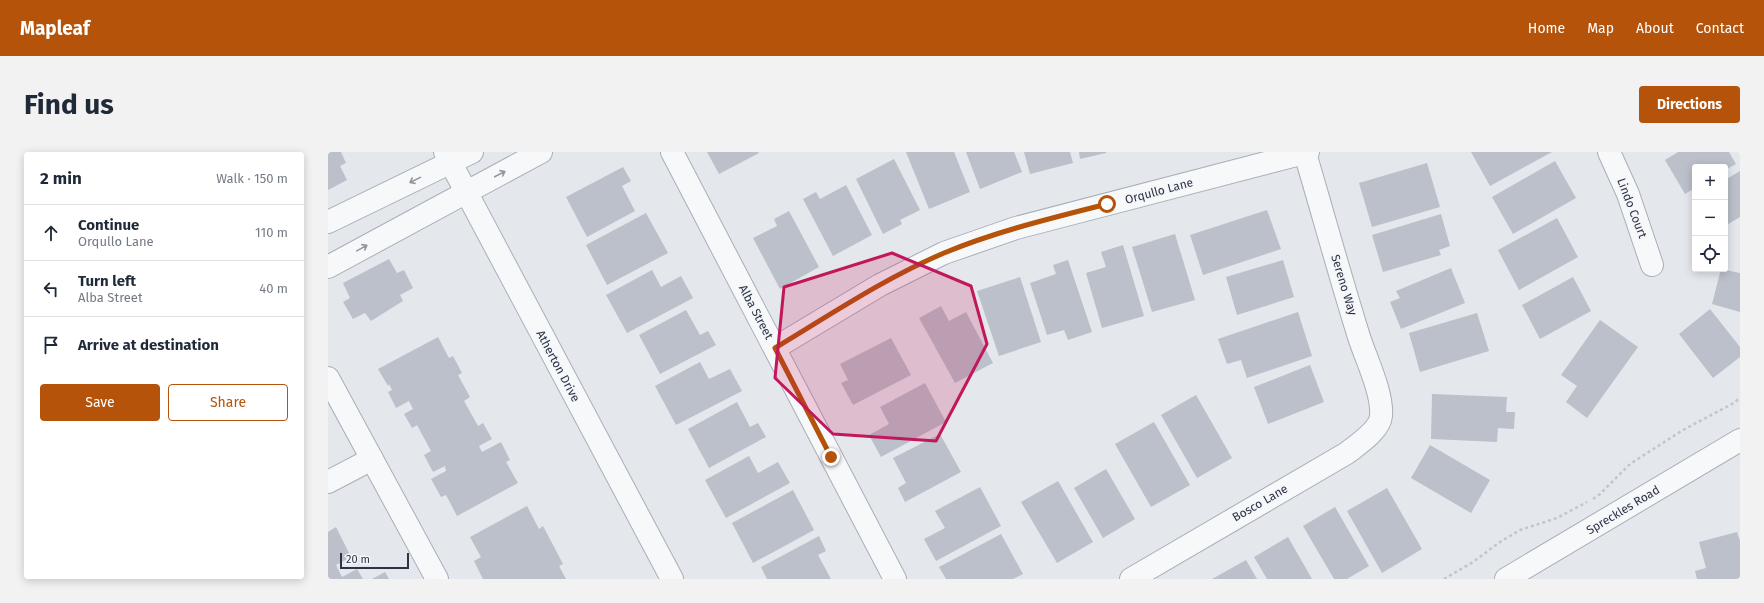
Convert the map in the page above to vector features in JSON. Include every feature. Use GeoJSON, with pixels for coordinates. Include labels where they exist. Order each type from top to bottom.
{"type":"FeatureCollection","features":[{"type":"Feature","properties":{"kind":"street"},"geometry":{"type":"LineString","coordinates":[[328,222],[447,157],[472,152]]}},
{"type":"Feature","properties":{"kind":"street"},"geometry":{"type":"LineString","coordinates":[[328,266],[541,152]]}},
{"type":"Feature","properties":{"kind":"street","name":"Alba Street"},"geometry":{"type":"LineString","coordinates":[[672,152],[895,579]]}},
{"type":"Feature","properties":{"kind":"street","name":"Orqullo Lane"},"geometry":{"type":"LineString","coordinates":[[775,348],[880,285],[944,253],[1016,228],[1306,152]]}},
{"type":"Feature","properties":{"kind":"street","name":"Sereno Way"},"geometry":{"type":"LineString","coordinates":[[1306,152],[1360,338],[1371,369],[1379,400],[1381,417]]}},
{"type":"Feature","properties":{"kind":"street","name":"Lindo Court"},"geometry":{"type":"LineString","coordinates":[[1609,152],[1628,194],[1652,265]]}},
{"type":"Feature","properties":{"kind":"street","name":"Atherton Drive"},"geometry":{"type":"LineString","coordinates":[[447,157],[672,579]]}},
{"type":"Feature","properties":{"kind":"street"},"geometry":{"type":"LineString","coordinates":[[331,390],[372,459],[437,579]]}},
{"type":"Feature","properties":{"kind":"street","name":"Bosco Lane"},"geometry":{"type":"LineString","coordinates":[[1130,579],[1347,453],[1372,433],[1381,417]]}},
{"type":"Feature","properties":{"kind":"street","name":"Spreckles Road"},"geometry":{"type":"LineString","coordinates":[[1506,579],[1740,440]]}},
{"type":"Feature","properties":{"kind":"street"},"geometry":{"type":"LineString","coordinates":[[328,482],[372,459]]}},
{"type":"Feature","properties":{"kind":"path"},"geometry":{"type":"LineString","coordinates":[[1444,579],[1473,562],[1500,542],[1520,530],[1557,518],[1591,500],[1600,494],[1640,456],[1740,398]]}},
{"type":"Feature","properties":{"kind":"highlighted area"},"geometry":{"type":"Polygon","coordinates":[[[892,253],[971,286],[987,344],[936,441],[833,434],[775,378],[784,287],[892,253]]]}},
{"type":"Feature","properties":{"kind":"building"},"geometry":{"type":"Polygon","coordinates":[[[328,152],[341,152],[346,163],[340,166],[347,180],[328,190],[328,152]]]}},
{"type":"Feature","properties":{"kind":"building"},"geometry":{"type":"Polygon","coordinates":[[[707,152],[758,152],[759,153],[719,174],[707,152]]]}},
{"type":"Feature","properties":{"kind":"building"},"geometry":{"type":"Polygon","coordinates":[[[906,152],[954,152],[970,192],[929,209],[906,152]]]}},
{"type":"Feature","properties":{"kind":"building"},"geometry":{"type":"Polygon","coordinates":[[[966,152],[1014,152],[1022,172],[980,189],[966,152]]]}},
{"type":"Feature","properties":{"kind":"building"},"geometry":{"type":"Polygon","coordinates":[[[1024,152],[1070,152],[1073,163],[1030,174],[1024,152]]]}},
{"type":"Feature","properties":{"kind":"building"},"geometry":{"type":"Polygon","coordinates":[[[1079,152],[1106,152],[1106,153],[1080,159],[1079,152]]]}},
{"type":"Feature","properties":{"kind":"building"},"geometry":{"type":"Polygon","coordinates":[[[1471,152],[1552,152],[1490,186],[1471,152]]]}},
{"type":"Feature","properties":{"kind":"building"},"geometry":{"type":"Polygon","coordinates":[[[1678,152],[1729,152],[1736,164],[1728,168],[1728,164],[1692,164],[1692,190],[1685,194],[1665,160],[1678,152]]]}},
{"type":"Feature","properties":{"kind":"building"},"geometry":{"type":"Polygon","coordinates":[[[894,159],[920,210],[900,220],[902,224],[883,234],[856,179],[894,159]]]}},
{"type":"Feature","properties":{"kind":"building"},"geometry":{"type":"Polygon","coordinates":[[[1555,161],[1576,198],[1513,234],[1492,197],[1555,161]]]}},
{"type":"Feature","properties":{"kind":"building"},"geometry":{"type":"Polygon","coordinates":[[[1427,163],[1440,207],[1372,227],[1359,183],[1427,163]]]}},
{"type":"Feature","properties":{"kind":"building"},"geometry":{"type":"Polygon","coordinates":[[[623,167],[631,181],[622,186],[635,211],[587,237],[566,197],[623,167]]]}},
{"type":"Feature","properties":{"kind":"building"},"geometry":{"type":"Polygon","coordinates":[[[1740,171],[1740,217],[1728,224],[1728,200],[1728,178],[1740,171]]]}},
{"type":"Feature","properties":{"kind":"building"},"geometry":{"type":"Polygon","coordinates":[[[846,185],[872,235],[833,256],[803,199],[816,192],[820,199],[846,185]]]}},
{"type":"Feature","properties":{"kind":"building"},"geometry":{"type":"Polygon","coordinates":[[[1267,210],[1281,249],[1203,275],[1190,235],[1267,210]]]}},
{"type":"Feature","properties":{"kind":"building"},"geometry":{"type":"Polygon","coordinates":[[[789,211],[819,267],[780,289],[753,238],[777,226],[774,219],[789,211]]]}},
{"type":"Feature","properties":{"kind":"building"},"geometry":{"type":"Polygon","coordinates":[[[646,213],[668,253],[607,285],[586,245],[646,213]]]}},
{"type":"Feature","properties":{"kind":"building"},"geometry":{"type":"Polygon","coordinates":[[[1441,214],[1450,246],[1439,250],[1441,255],[1383,272],[1372,235],[1441,214]]]}},
{"type":"Feature","properties":{"kind":"building"},"geometry":{"type":"Polygon","coordinates":[[[1557,218],[1578,257],[1519,290],[1498,250],[1557,218]]]}},
{"type":"Feature","properties":{"kind":"building"},"geometry":{"type":"Polygon","coordinates":[[[1175,234],[1195,300],[1152,312],[1132,247],[1175,234]]]}},
{"type":"Feature","properties":{"kind":"building"},"geometry":{"type":"Polygon","coordinates":[[[1123,245],[1144,316],[1102,328],[1086,273],[1106,267],[1101,252],[1123,245]]]}},
{"type":"Feature","properties":{"kind":"building"},"geometry":{"type":"Polygon","coordinates":[[[389,259],[397,273],[404,270],[413,288],[400,295],[403,301],[371,321],[365,313],[353,319],[343,302],[350,298],[343,283],[389,259]]]}},
{"type":"Feature","properties":{"kind":"building"},"geometry":{"type":"Polygon","coordinates":[[[1068,260],[1092,332],[1068,340],[1064,330],[1047,335],[1030,283],[1056,274],[1053,265],[1068,260]]]}},
{"type":"Feature","properties":{"kind":"building"},"geometry":{"type":"Polygon","coordinates":[[[1283,260],[1294,297],[1237,315],[1226,277],[1283,260]]]}},
{"type":"Feature","properties":{"kind":"building"},"geometry":{"type":"Polygon","coordinates":[[[1451,268],[1465,303],[1401,329],[1390,302],[1400,298],[1396,291],[1451,268]]]}},
{"type":"Feature","properties":{"kind":"building"},"geometry":{"type":"Polygon","coordinates":[[[652,270],[661,287],[681,276],[693,298],[627,333],[606,295],[652,270]]]}},
{"type":"Feature","properties":{"kind":"building"},"geometry":{"type":"Polygon","coordinates":[[[1728,270],[1740,273],[1740,312],[1712,304],[1720,272],[1728,272],[1728,270]]]}},
{"type":"Feature","properties":{"kind":"building"},"geometry":{"type":"Polygon","coordinates":[[[1020,277],[1041,342],[999,356],[977,291],[1020,277]]]}},
{"type":"Feature","properties":{"kind":"building"},"geometry":{"type":"Polygon","coordinates":[[[1573,277],[1591,311],[1540,339],[1522,305],[1573,277]]]}},
{"type":"Feature","properties":{"kind":"building"},"geometry":{"type":"Polygon","coordinates":[[[941,306],[949,321],[966,312],[993,363],[955,383],[919,318],[941,306]]]}},
{"type":"Feature","properties":{"kind":"building"},"geometry":{"type":"Polygon","coordinates":[[[1710,309],[1740,347],[1740,357],[1713,378],[1679,334],[1710,309]]]}},
{"type":"Feature","properties":{"kind":"building"},"geometry":{"type":"Polygon","coordinates":[[[686,310],[700,335],[708,331],[716,345],[660,374],[639,335],[686,310]]]}},
{"type":"Feature","properties":{"kind":"building"},"geometry":{"type":"Polygon","coordinates":[[[1298,312],[1312,356],[1247,378],[1241,360],[1227,364],[1218,339],[1298,312]]]}},
{"type":"Feature","properties":{"kind":"building"},"geometry":{"type":"Polygon","coordinates":[[[1477,313],[1489,351],[1420,372],[1409,333],[1477,313]]]}},
{"type":"Feature","properties":{"kind":"building"},"geometry":{"type":"Polygon","coordinates":[[[1600,320],[1638,347],[1587,418],[1566,402],[1577,386],[1561,375],[1600,320]]]}},
{"type":"Feature","properties":{"kind":"building"},"geometry":{"type":"Polygon","coordinates":[[[438,337],[449,358],[453,356],[462,373],[458,375],[470,397],[464,401],[478,426],[483,423],[492,439],[479,446],[482,452],[501,442],[510,460],[506,462],[518,483],[457,516],[446,495],[441,497],[431,479],[446,471],[445,466],[433,472],[424,455],[431,451],[417,425],[412,428],[404,414],[413,409],[409,401],[396,408],[388,392],[392,390],[378,369],[438,337]]]}},
{"type":"Feature","properties":{"kind":"building"},"geometry":{"type":"Polygon","coordinates":[[[891,338],[911,375],[853,405],[841,383],[848,380],[840,364],[891,338]]]}},
{"type":"Feature","properties":{"kind":"building"},"geometry":{"type":"Polygon","coordinates":[[[700,362],[709,379],[730,369],[742,391],[676,425],[655,386],[700,362]]]}},
{"type":"Feature","properties":{"kind":"building"},"geometry":{"type":"Polygon","coordinates":[[[1310,365],[1324,402],[1268,424],[1254,387],[1310,365]]]}},
{"type":"Feature","properties":{"kind":"building"},"geometry":{"type":"Polygon","coordinates":[[[925,383],[946,422],[881,457],[869,435],[889,424],[880,407],[925,383]]]}},
{"type":"Feature","properties":{"kind":"building"},"geometry":{"type":"Polygon","coordinates":[[[1432,394],[1507,397],[1506,412],[1515,412],[1514,429],[1498,428],[1497,442],[1431,439],[1432,394]]]}},
{"type":"Feature","properties":{"kind":"building"},"geometry":{"type":"Polygon","coordinates":[[[1196,395],[1232,458],[1197,478],[1161,415],[1196,395]]]}},
{"type":"Feature","properties":{"kind":"building"},"geometry":{"type":"Polygon","coordinates":[[[737,402],[750,427],[758,423],[766,437],[709,468],[688,429],[737,402]]]}},
{"type":"Feature","properties":{"kind":"building"},"geometry":{"type":"Polygon","coordinates":[[[1154,422],[1190,485],[1151,507],[1115,444],[1154,422]]]}},
{"type":"Feature","properties":{"kind":"building"},"geometry":{"type":"Polygon","coordinates":[[[940,434],[961,472],[905,502],[898,488],[906,483],[893,458],[940,434]]]}},
{"type":"Feature","properties":{"kind":"building"},"geometry":{"type":"Polygon","coordinates":[[[1430,445],[1490,480],[1471,513],[1411,478],[1430,445]]]}},
{"type":"Feature","properties":{"kind":"building"},"geometry":{"type":"Polygon","coordinates":[[[749,456],[758,473],[778,462],[790,483],[726,518],[705,480],[749,456]]]}},
{"type":"Feature","properties":{"kind":"building"},"geometry":{"type":"Polygon","coordinates":[[[1106,469],[1135,519],[1103,538],[1074,488],[1106,469]]]}},
{"type":"Feature","properties":{"kind":"building"},"geometry":{"type":"Polygon","coordinates":[[[1058,481],[1093,542],[1057,563],[1021,502],[1058,481]]]}},
{"type":"Feature","properties":{"kind":"building"},"geometry":{"type":"Polygon","coordinates":[[[980,487],[1001,526],[936,561],[924,539],[945,528],[935,511],[980,487]]]}},
{"type":"Feature","properties":{"kind":"building"},"geometry":{"type":"Polygon","coordinates":[[[1387,488],[1422,549],[1382,573],[1347,511],[1387,488]]]}},
{"type":"Feature","properties":{"kind":"building"},"geometry":{"type":"Polygon","coordinates":[[[793,490],[814,530],[753,563],[732,523],[793,490]]]}},
{"type":"Feature","properties":{"kind":"building"},"geometry":{"type":"Polygon","coordinates":[[[527,506],[539,529],[543,526],[563,564],[559,566],[566,579],[483,579],[474,561],[481,557],[470,537],[527,506]]]}},
{"type":"Feature","properties":{"kind":"building"},"geometry":{"type":"Polygon","coordinates":[[[1335,507],[1369,566],[1347,579],[1334,579],[1303,526],[1335,507]]]}},
{"type":"Feature","properties":{"kind":"building"},"geometry":{"type":"Polygon","coordinates":[[[336,527],[351,557],[336,565],[342,577],[357,569],[363,579],[328,579],[328,532],[336,527]]]}},
{"type":"Feature","properties":{"kind":"building"},"geometry":{"type":"Polygon","coordinates":[[[1737,532],[1740,541],[1740,579],[1697,579],[1695,571],[1706,568],[1699,542],[1737,532]]]}},
{"type":"Feature","properties":{"kind":"building"},"geometry":{"type":"Polygon","coordinates":[[[1001,534],[1023,574],[1013,579],[946,579],[939,567],[1001,534]]]}},
{"type":"Feature","properties":{"kind":"building"},"geometry":{"type":"Polygon","coordinates":[[[819,536],[826,551],[818,555],[831,579],[767,579],[761,567],[819,536]]]}},
{"type":"Feature","properties":{"kind":"building"},"geometry":{"type":"Polygon","coordinates":[[[1288,537],[1312,579],[1267,579],[1254,557],[1288,537]]]}},
{"type":"Feature","properties":{"kind":"building"},"geometry":{"type":"Polygon","coordinates":[[[1246,560],[1257,579],[1212,579],[1246,560]]]}},
{"type":"Feature","properties":{"kind":"building"},"geometry":{"type":"Polygon","coordinates":[[[385,572],[389,579],[372,579],[385,572]]]}},
{"type":"Feature","properties":{"kind":"route"},"geometry":{"type":"LineString","coordinates":[[831,457],[775,348],[880,285],[944,253],[1016,228],[1107,204]]}}]}
